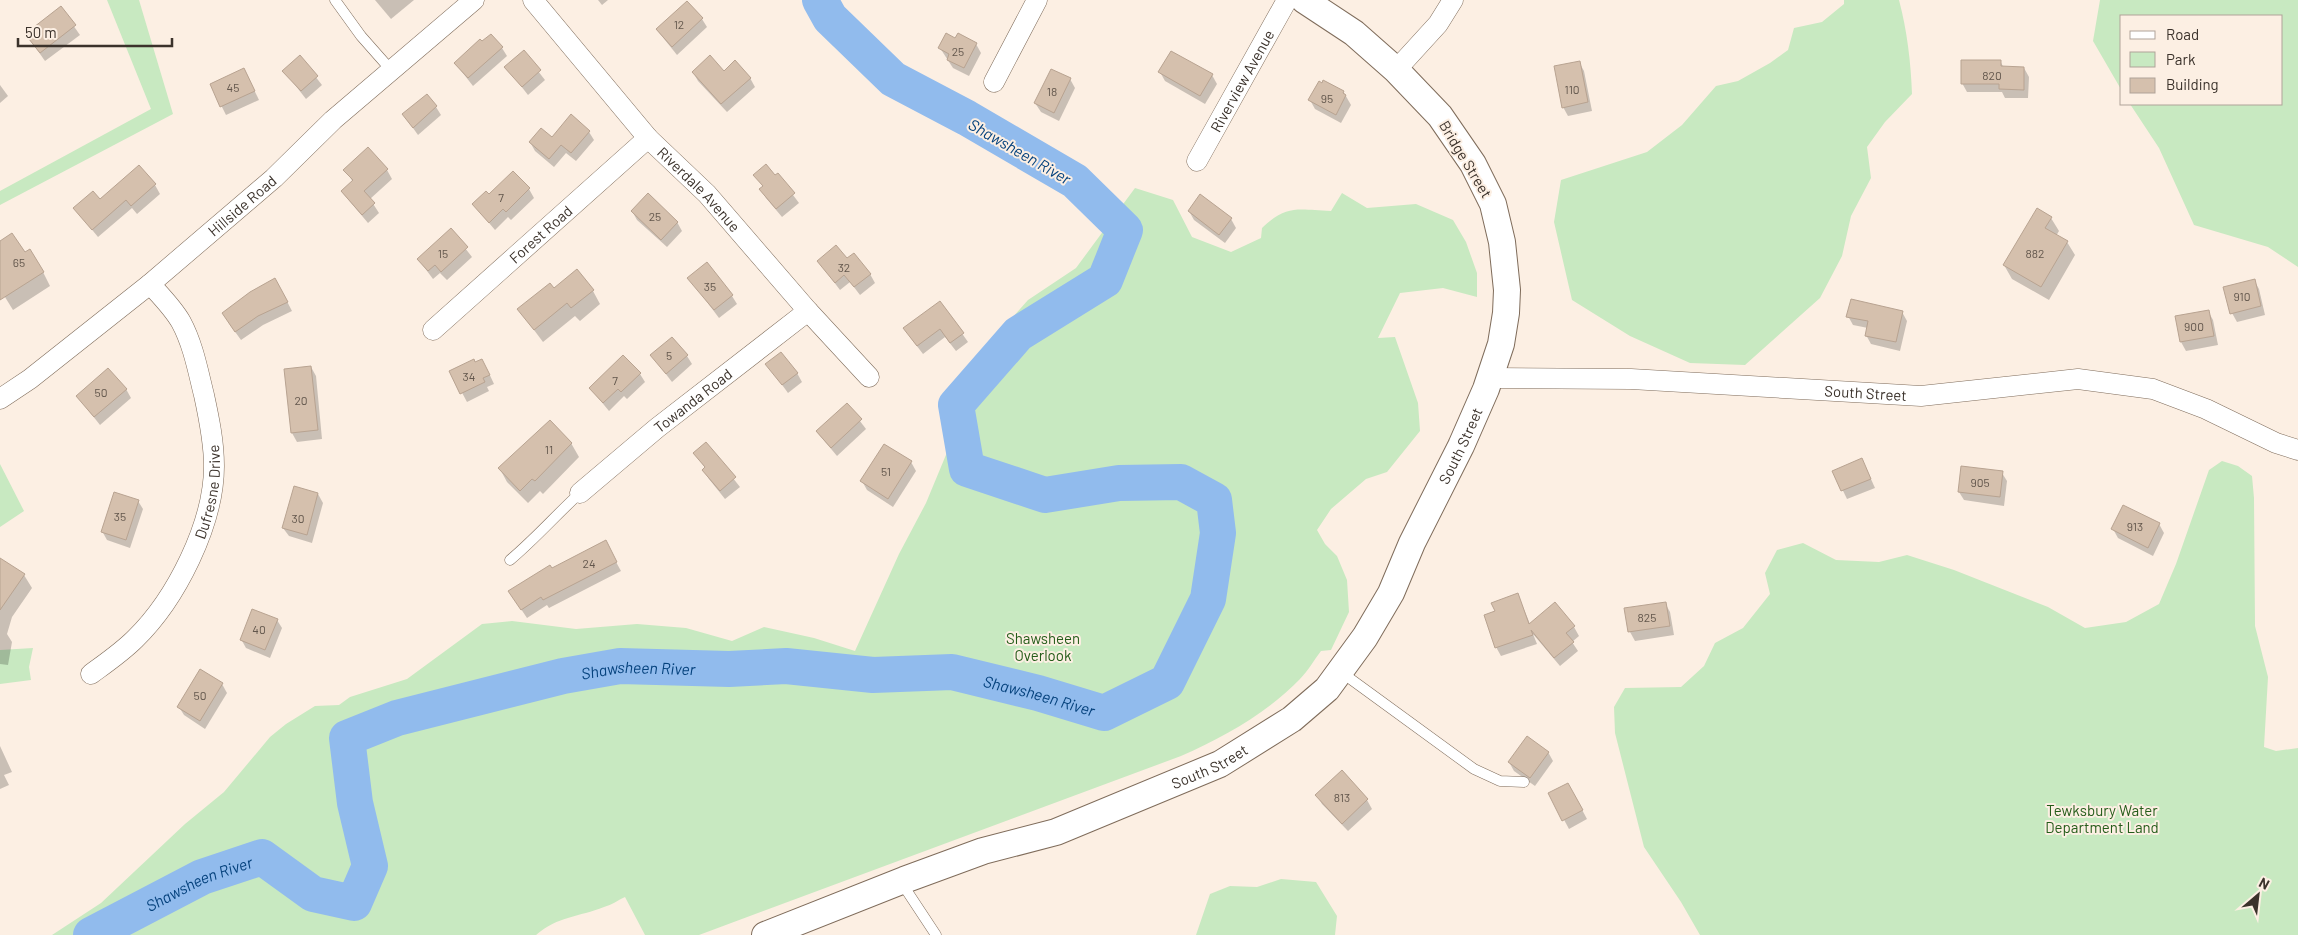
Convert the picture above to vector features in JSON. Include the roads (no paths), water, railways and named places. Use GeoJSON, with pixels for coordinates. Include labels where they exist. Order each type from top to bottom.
{"type":"FeatureCollection","features":[{"type":"Feature","properties":{"kind":"street","name":"Hillside Road"},"geometry":{"type":"LineString","coordinates":[[0,399],[30,379],[150,284],[274,178],[333,120],[474,0]]}},
{"type":"Feature","properties":{"kind":"street","name":"Riverdale Avenue"},"geometry":{"type":"LineString","coordinates":[[533,0],[648,138],[707,194],[808,311],[869,378]]}},
{"type":"Feature","properties":{"kind":"street"},"geometry":{"type":"LineString","coordinates":[[994,82],[1037,0]]}},
{"type":"Feature","properties":{"kind":"street","name":"Riverview Avenue"},"geometry":{"type":"LineString","coordinates":[[1198,161],[1287,0]]}},
{"type":"Feature","properties":{"kind":"street","name":"Bridge Street"},"geometry":{"type":"LineString","coordinates":[[1304,0],[1354,33],[1396,70],[1440,116],[1473,164],[1493,204],[1502,242],[1507,290],[1501,344],[1490,378]]}},
{"type":"Feature","properties":{"kind":"street"},"geometry":{"type":"LineString","coordinates":[[1396,70],[1438,24],[1453,0]]}},
{"type":"Feature","properties":{"kind":"street","name":"Forest Road"},"geometry":{"type":"LineString","coordinates":[[432,330],[648,138]]}},
{"type":"Feature","properties":{"kind":"street","name":"Dufresne Drive"},"geometry":{"type":"LineString","coordinates":[[91,674],[137,638],[173,590],[197,541],[209,505],[212,486],[214,467],[210,420],[197,368],[181,323],[150,284]]}},
{"type":"Feature","properties":{"kind":"street","name":"Towanda Road"},"geometry":{"type":"LineString","coordinates":[[580,493],[657,428],[808,311]]}},
{"type":"Feature","properties":{"kind":"street","name":"South Street"},"geometry":{"type":"LineString","coordinates":[[775,933],[901,881],[983,851],[1056,832],[1220,764],[1292,719],[1327,689],[1365,637],[1391,593],[1412,543],[1461,446],[1490,378],[1631,378],[1921,396],[2078,379],[2153,389],[2206,410],[2276,443],[2298,450]]}},
{"type":"Feature","properties":{"kind":"lane"},"geometry":{"type":"LineString","coordinates":[[335,0],[361,36],[391,70]]}},
{"type":"Feature","properties":{"kind":"lane"},"geometry":{"type":"LineString","coordinates":[[510,560],[536,538],[553,518],[580,493]]}},
{"type":"Feature","properties":{"kind":"lane"},"geometry":{"type":"LineString","coordinates":[[1340,672],[1474,769],[1500,782],[1524,782]]}},
{"type":"Feature","properties":{"kind":"lane"},"geometry":{"type":"LineString","coordinates":[[901,881],[936,935]]}},
{"type":"Feature","properties":{"kind":"waterway","name":"Shawsheen River"},"geometry":{"type":"LineString","coordinates":[[91,935],[202,877],[262,857],[313,894],[354,903],[370,866],[355,803],[347,738],[397,718],[563,676],[620,666],[729,669],[786,666],[873,675],[952,672],[1038,693],[1104,713],[1167,682],[1208,599],[1218,533],[1214,500],[1181,482],[1119,483],[1045,495],[967,469],[956,405],[1018,334],[1105,280],[1125,230],[1075,181],[967,118],[893,79],[830,18],[820,0]]}},
{"type":"Feature","properties":{"kind":"park label","name":"Shawsheen Overlook"},"geometry":{"type":"Point","coordinates":[1043,646]}},
{"type":"Feature","properties":{"kind":"park label","name":"Tewksbury Water Department Land"},"geometry":{"type":"Point","coordinates":[2102,818]}}]}
